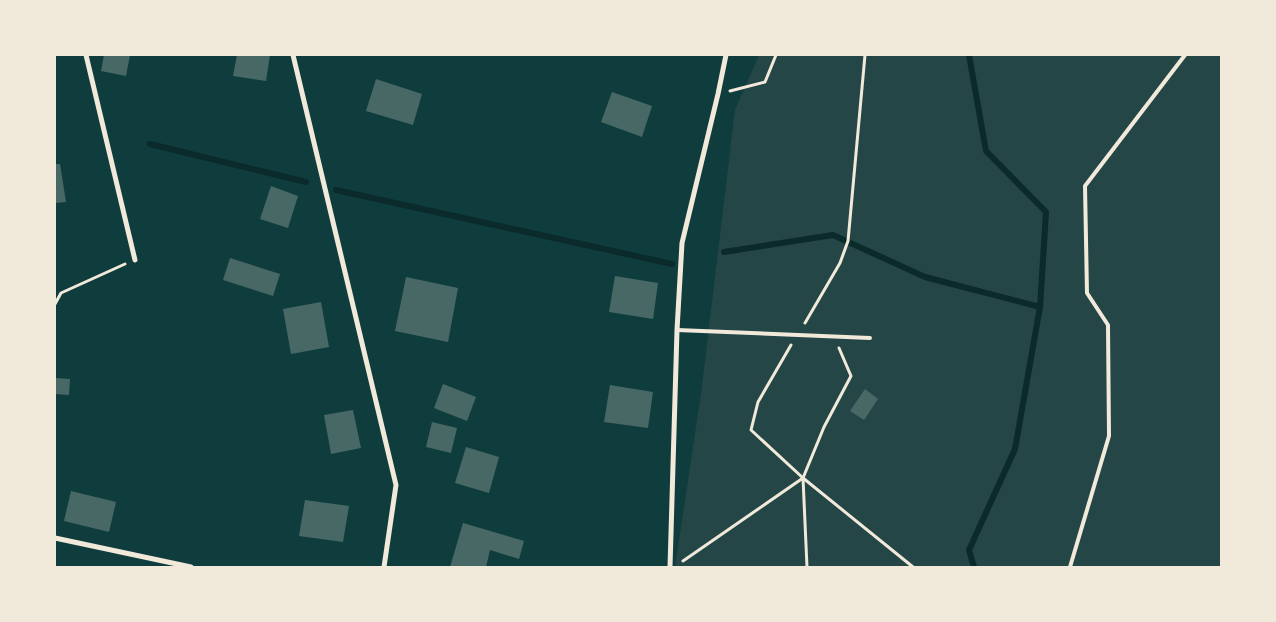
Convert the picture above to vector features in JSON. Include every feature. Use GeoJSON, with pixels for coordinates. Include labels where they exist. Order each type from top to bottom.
{"type":"FeatureCollection","features":[{"type":"Feature","properties":{"kind":"street"},"geometry":{"type":"LineString","coordinates":[[86,55],[134,260]]}},
{"type":"Feature","properties":{"kind":"street"},"geometry":{"type":"LineString","coordinates":[[294,55],[396,485],[384,567]]}},
{"type":"Feature","properties":{"kind":"street"},"geometry":{"type":"LineString","coordinates":[[670,567],[677,330],[682,243],[726,55]]}},
{"type":"Feature","properties":{"kind":"street"},"geometry":{"type":"LineString","coordinates":[[55,538],[191,567]]}},
{"type":"Feature","properties":{"kind":"lane"},"geometry":{"type":"LineString","coordinates":[[1070,567],[1108,436],[1108,325],[1087,294],[1085,186],[1185,55]]}},
{"type":"Feature","properties":{"kind":"lane"},"geometry":{"type":"LineString","coordinates":[[677,330],[870,338]]}},
{"type":"Feature","properties":{"kind":"path"},"geometry":{"type":"LineString","coordinates":[[718,94],[764,82],[776,55]]}},
{"type":"Feature","properties":{"kind":"path"},"geometry":{"type":"LineString","coordinates":[[55,304],[61,292],[134,260]]}},
{"type":"Feature","properties":{"kind":"path"},"geometry":{"type":"LineString","coordinates":[[807,567],[803,478],[824,428],[851,376],[833,336]]}},
{"type":"Feature","properties":{"kind":"path"},"geometry":{"type":"LineString","coordinates":[[683,562],[803,478]]}},
{"type":"Feature","properties":{"kind":"shaded area"},"geometry":{"type":"Polygon","coordinates":[[[759,55],[1221,55],[1221,567],[675,567],[701,394],[735,110],[759,55]]]}},
{"type":"Feature","properties":{"kind":"building"},"geometry":{"type":"Polygon","coordinates":[[[104,55],[130,55],[126,76],[101,71],[104,55]]]}},
{"type":"Feature","properties":{"kind":"building"},"geometry":{"type":"Polygon","coordinates":[[[237,55],[270,55],[266,81],[233,76],[237,55]]]}},
{"type":"Feature","properties":{"kind":"building"},"geometry":{"type":"Polygon","coordinates":[[[376,79],[422,94],[413,125],[366,111],[376,79]]]}},
{"type":"Feature","properties":{"kind":"building"},"geometry":{"type":"Polygon","coordinates":[[[612,92],[652,106],[642,137],[601,122],[612,92]]]}},
{"type":"Feature","properties":{"kind":"building"},"geometry":{"type":"Polygon","coordinates":[[[55,164],[60,164],[66,202],[55,203],[55,164]]]}},
{"type":"Feature","properties":{"kind":"building"},"geometry":{"type":"Polygon","coordinates":[[[271,186],[298,196],[288,228],[260,219],[271,186]]]}},
{"type":"Feature","properties":{"kind":"building"},"geometry":{"type":"Polygon","coordinates":[[[230,258],[280,274],[273,296],[223,280],[230,258]]]}},
{"type":"Feature","properties":{"kind":"building"},"geometry":{"type":"Polygon","coordinates":[[[615,276],[658,283],[653,319],[609,312],[615,276]]]}},
{"type":"Feature","properties":{"kind":"building"},"geometry":{"type":"Polygon","coordinates":[[[406,277],[458,288],[448,342],[395,331],[406,277]]]}},
{"type":"Feature","properties":{"kind":"building"},"geometry":{"type":"Polygon","coordinates":[[[321,302],[329,347],[291,354],[283,309],[321,302]]]}},
{"type":"Feature","properties":{"kind":"building"},"geometry":{"type":"Polygon","coordinates":[[[55,378],[70,379],[69,395],[55,394],[55,378]]]}},
{"type":"Feature","properties":{"kind":"building"},"geometry":{"type":"Polygon","coordinates":[[[443,384],[476,397],[467,421],[434,408],[443,384]]]}},
{"type":"Feature","properties":{"kind":"building"},"geometry":{"type":"Polygon","coordinates":[[[610,385],[653,392],[648,428],[604,422],[610,385]]]}},
{"type":"Feature","properties":{"kind":"building"},"geometry":{"type":"Polygon","coordinates":[[[865,389],[878,399],[864,420],[850,411],[865,389]]]}},
{"type":"Feature","properties":{"kind":"building"},"geometry":{"type":"Polygon","coordinates":[[[353,410],[361,448],[331,454],[324,415],[353,410]]]}},
{"type":"Feature","properties":{"kind":"building"},"geometry":{"type":"Polygon","coordinates":[[[432,422],[457,428],[451,453],[426,447],[432,422]]]}},
{"type":"Feature","properties":{"kind":"building"},"geometry":{"type":"Polygon","coordinates":[[[466,447],[499,457],[489,493],[455,483],[466,447]]]}},
{"type":"Feature","properties":{"kind":"building"},"geometry":{"type":"Polygon","coordinates":[[[71,491],[116,502],[109,532],[64,521],[71,491]]]}},
{"type":"Feature","properties":{"kind":"building"},"geometry":{"type":"Polygon","coordinates":[[[305,500],[349,506],[343,542],[299,536],[305,500]]]}},
{"type":"Feature","properties":{"kind":"building"},"geometry":{"type":"Polygon","coordinates":[[[463,523],[524,541],[519,559],[490,550],[486,567],[450,567],[463,523]]]}},
{"type":"Feature","properties":{"kind":"waterway"},"geometry":{"type":"LineString","coordinates":[[969,55],[986,151],[1046,212],[1040,307],[1015,449],[969,550],[974,567]]}},
{"type":"Feature","properties":{"kind":"waterway"},"geometry":{"type":"LineString","coordinates":[[150,144],[306,182]]}},
{"type":"Feature","properties":{"kind":"waterway"},"geometry":{"type":"LineString","coordinates":[[336,190],[672,264]]}},
{"type":"Feature","properties":{"kind":"waterway"},"geometry":{"type":"LineString","coordinates":[[724,252],[833,235],[925,277],[1040,307]]}}]}
